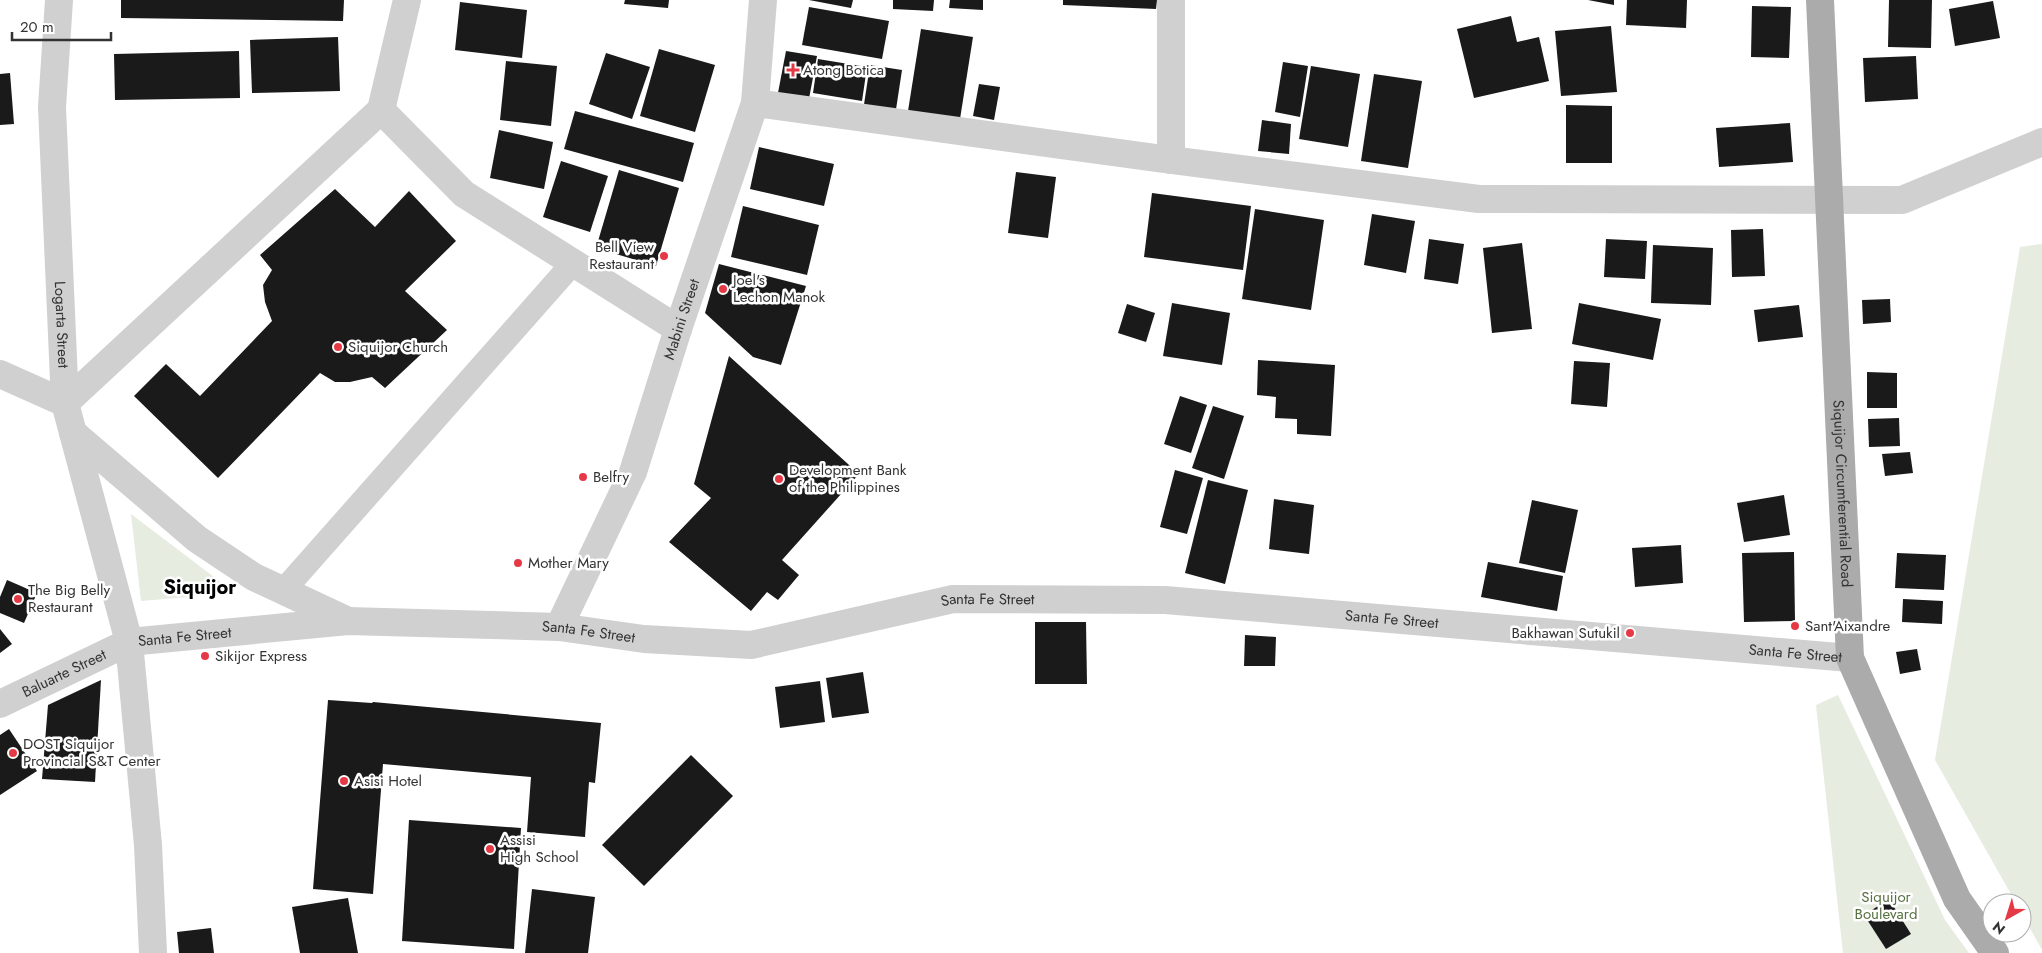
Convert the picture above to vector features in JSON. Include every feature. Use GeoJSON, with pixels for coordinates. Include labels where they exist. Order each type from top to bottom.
{"type":"FeatureCollection","features":[{"type":"Feature","properties":{"kind":"main road","name":"Siquijor Circumferential Road"},"geometry":{"type":"LineString","coordinates":[[1820,0],[1850,658],[1957,899],[1995,953]]}},
{"type":"Feature","properties":{"kind":"street","name":"Logarta Street"},"geometry":{"type":"LineString","coordinates":[[59,0],[52,107],[65,403],[129,642],[148,845],[153,953]]}},
{"type":"Feature","properties":{"kind":"street"},"geometry":{"type":"LineString","coordinates":[[0,374],[65,403],[381,110],[407,0]]}},
{"type":"Feature","properties":{"kind":"street","name":"Mabini Street"},"geometry":{"type":"LineString","coordinates":[[559,627],[633,472],[678,329],[755,103],[763,0]]}},
{"type":"Feature","properties":{"kind":"street"},"geometry":{"type":"LineString","coordinates":[[1171,0],[1171,160]]}},
{"type":"Feature","properties":{"kind":"street"},"geometry":{"type":"LineString","coordinates":[[755,103],[1171,160],[1479,199],[1902,200],[2042,142]]}},
{"type":"Feature","properties":{"kind":"street"},"geometry":{"type":"LineString","coordinates":[[381,110],[464,194],[678,329]]}},
{"type":"Feature","properties":{"kind":"street"},"geometry":{"type":"LineString","coordinates":[[283,591],[574,263]]}},
{"type":"Feature","properties":{"kind":"street"},"geometry":{"type":"LineString","coordinates":[[73,433],[197,539],[254,577],[348,621]]}},
{"type":"Feature","properties":{"kind":"street","name":"Santa Fe Street"},"geometry":{"type":"LineString","coordinates":[[129,642],[348,621],[559,627],[644,640],[752,644],[953,599],[1165,600],[1850,658]]}},
{"type":"Feature","properties":{"kind":"street","name":"Baluarte Street"},"geometry":{"type":"LineString","coordinates":[[0,704],[129,642]]}},
{"type":"Feature","properties":{"kind":"green space"},"geometry":{"type":"Polygon","coordinates":[[[2042,244],[2042,950],[2032,932],[2032,893],[2010,893],[1935,760],[2020,247],[2042,244]]]}},
{"type":"Feature","properties":{"kind":"green space"},"geometry":{"type":"Polygon","coordinates":[[[131,514],[235,593],[141,601],[131,514]]]}},
{"type":"Feature","properties":{"kind":"green space","name":"Siquijor Boulevard"},"geometry":{"type":"Polygon","coordinates":[[[1838,695],[1945,920],[1969,953],[1843,953],[1816,705],[1838,695]]]}},
{"type":"Feature","properties":{"kind":"building"},"geometry":{"type":"Polygon","coordinates":[[[121,0],[344,0],[343,21],[121,18],[121,0]]]}},
{"type":"Feature","properties":{"kind":"building"},"geometry":{"type":"Polygon","coordinates":[[[625,0],[669,0],[668,8],[624,4],[625,0]]]}},
{"type":"Feature","properties":{"kind":"building"},"geometry":{"type":"Polygon","coordinates":[[[809,0],[853,0],[851,8],[809,0]]]}},
{"type":"Feature","properties":{"kind":"building"},"geometry":{"type":"Polygon","coordinates":[[[893,0],[934,0],[933,11],[893,9],[893,0]]]}},
{"type":"Feature","properties":{"kind":"building"},"geometry":{"type":"Polygon","coordinates":[[[950,0],[983,0],[983,10],[949,8],[950,0]]]}},
{"type":"Feature","properties":{"kind":"building"},"geometry":{"type":"Polygon","coordinates":[[[1063,0],[1157,0],[1156,9],[1063,5],[1063,0]]]}},
{"type":"Feature","properties":{"kind":"building"},"geometry":{"type":"Polygon","coordinates":[[[1588,0],[1614,0],[1614,5],[1588,0]]]}},
{"type":"Feature","properties":{"kind":"building"},"geometry":{"type":"Polygon","coordinates":[[[1627,0],[1687,0],[1686,28],[1626,25],[1627,0]]]}},
{"type":"Feature","properties":{"kind":"building"},"geometry":{"type":"Polygon","coordinates":[[[1889,0],[1932,0],[1931,48],[1888,47],[1889,0]]]}},
{"type":"Feature","properties":{"kind":"building"},"geometry":{"type":"Polygon","coordinates":[[[1993,1],[2000,38],[1955,46],[1949,9],[1993,1]]]}},
{"type":"Feature","properties":{"kind":"building"},"geometry":{"type":"Polygon","coordinates":[[[460,2],[527,10],[522,58],[455,50],[460,2]]]}},
{"type":"Feature","properties":{"kind":"building"},"geometry":{"type":"Polygon","coordinates":[[[1752,6],[1791,7],[1789,58],[1751,57],[1752,6]]]}},
{"type":"Feature","properties":{"kind":"building"},"geometry":{"type":"Polygon","coordinates":[[[809,7],[889,21],[882,59],[802,45],[809,7]]]}},
{"type":"Feature","properties":{"kind":"building"},"geometry":{"type":"Polygon","coordinates":[[[1511,16],[1517,42],[1539,37],[1549,81],[1474,98],[1457,29],[1511,16]]]}},
{"type":"Feature","properties":{"kind":"building"},"geometry":{"type":"Polygon","coordinates":[[[1611,26],[1617,92],[1561,96],[1555,31],[1611,26]]]}},
{"type":"Feature","properties":{"kind":"building"},"geometry":{"type":"Polygon","coordinates":[[[921,29],[973,37],[960,119],[908,111],[921,29]]]}},
{"type":"Feature","properties":{"kind":"building"},"geometry":{"type":"Polygon","coordinates":[[[338,37],[340,91],[252,93],[250,40],[338,37]]]}},
{"type":"Feature","properties":{"kind":"building"},"geometry":{"type":"Polygon","coordinates":[[[659,49],[715,65],[695,132],[640,116],[659,49]]]}},
{"type":"Feature","properties":{"kind":"building"},"geometry":{"type":"Polygon","coordinates":[[[239,51],[240,98],[115,100],[114,54],[239,51]]]}},
{"type":"Feature","properties":{"kind":"building"},"geometry":{"type":"Polygon","coordinates":[[[786,51],[817,56],[808,104],[777,98],[786,51]]]}},
{"type":"Feature","properties":{"kind":"building"},"geometry":{"type":"Polygon","coordinates":[[[606,53],[650,67],[632,119],[589,104],[606,53]]]}},
{"type":"Feature","properties":{"kind":"building"},"geometry":{"type":"Polygon","coordinates":[[[1916,56],[1918,99],[1865,102],[1863,58],[1916,56]]]}},
{"type":"Feature","properties":{"kind":"building"},"geometry":{"type":"Polygon","coordinates":[[[818,59],[867,67],[862,101],[813,93],[818,59]]]}},
{"type":"Feature","properties":{"kind":"building"},"geometry":{"type":"Polygon","coordinates":[[[506,61],[557,66],[551,126],[500,120],[506,61]]]}},
{"type":"Feature","properties":{"kind":"building"},"geometry":{"type":"Polygon","coordinates":[[[1283,62],[1308,66],[1300,117],[1275,112],[1283,62]]]}},
{"type":"Feature","properties":{"kind":"building"},"geometry":{"type":"Polygon","coordinates":[[[870,65],[902,70],[895,116],[863,111],[870,65]]]}},
{"type":"Feature","properties":{"kind":"building"},"geometry":{"type":"Polygon","coordinates":[[[1311,66],[1360,74],[1348,147],[1299,139],[1311,66]]]}},
{"type":"Feature","properties":{"kind":"building"},"geometry":{"type":"Polygon","coordinates":[[[10,73],[14,124],[0,125],[0,74],[10,73]]]}},
{"type":"Feature","properties":{"kind":"building"},"geometry":{"type":"Polygon","coordinates":[[[1374,74],[1422,81],[1408,168],[1361,161],[1374,74]]]}},
{"type":"Feature","properties":{"kind":"building"},"geometry":{"type":"Polygon","coordinates":[[[979,84],[1000,87],[994,120],[973,116],[979,84]]]}},
{"type":"Feature","properties":{"kind":"building"},"geometry":{"type":"Polygon","coordinates":[[[1566,105],[1612,106],[1612,163],[1566,163],[1566,105]]]}},
{"type":"Feature","properties":{"kind":"building"},"geometry":{"type":"Polygon","coordinates":[[[575,111],[694,143],[683,182],[564,149],[575,111]]]}},
{"type":"Feature","properties":{"kind":"building"},"geometry":{"type":"Polygon","coordinates":[[[1262,120],[1291,124],[1289,154],[1258,151],[1262,120]]]}},
{"type":"Feature","properties":{"kind":"building"},"geometry":{"type":"Polygon","coordinates":[[[1790,123],[1793,162],[1719,167],[1716,128],[1790,123]]]}},
{"type":"Feature","properties":{"kind":"building"},"geometry":{"type":"Polygon","coordinates":[[[499,130],[553,142],[544,189],[490,178],[499,130]]]}},
{"type":"Feature","properties":{"kind":"building"},"geometry":{"type":"Polygon","coordinates":[[[759,147],[834,164],[824,206],[750,189],[759,147]]]}},
{"type":"Feature","properties":{"kind":"building"},"geometry":{"type":"Polygon","coordinates":[[[561,161],[608,176],[590,232],[543,217],[561,161]]]}},
{"type":"Feature","properties":{"kind":"building"},"geometry":{"type":"Polygon","coordinates":[[[619,170],[679,188],[656,266],[596,248],[619,170]]]}},
{"type":"Feature","properties":{"kind":"building"},"geometry":{"type":"Polygon","coordinates":[[[1016,172],[1056,177],[1048,238],[1008,233],[1016,172]]]}},
{"type":"Feature","properties":{"kind":"building","name":"Siquijor Church"},"geometry":{"type":"Polygon","coordinates":[[[335,189],[375,227],[409,191],[456,241],[405,291],[447,330],[385,388],[372,377],[350,382],[335,382],[320,373],[218,478],[134,396],[166,364],[200,396],[272,321],[265,302],[263,285],[272,270],[260,255],[335,189]]]}},
{"type":"Feature","properties":{"kind":"building"},"geometry":{"type":"Polygon","coordinates":[[[1152,193],[1251,206],[1243,270],[1144,257],[1152,193]]]}},
{"type":"Feature","properties":{"kind":"building"},"geometry":{"type":"Polygon","coordinates":[[[743,206],[819,225],[807,275],[731,257],[743,206]]]}},
{"type":"Feature","properties":{"kind":"building"},"geometry":{"type":"Polygon","coordinates":[[[1255,209],[1324,220],[1311,310],[1242,299],[1255,209]]]}},
{"type":"Feature","properties":{"kind":"building"},"geometry":{"type":"Polygon","coordinates":[[[1372,214],[1415,221],[1406,273],[1364,265],[1372,214]]]}},
{"type":"Feature","properties":{"kind":"building"},"geometry":{"type":"Polygon","coordinates":[[[1763,229],[1765,276],[1732,277],[1731,230],[1763,229]]]}},
{"type":"Feature","properties":{"kind":"building"},"geometry":{"type":"Polygon","coordinates":[[[1429,239],[1464,244],[1458,284],[1424,279],[1429,239]]]}},
{"type":"Feature","properties":{"kind":"building"},"geometry":{"type":"Polygon","coordinates":[[[1606,239],[1647,241],[1645,279],[1604,277],[1606,239]]]}},
{"type":"Feature","properties":{"kind":"building"},"geometry":{"type":"Polygon","coordinates":[[[1522,243],[1532,329],[1492,333],[1483,248],[1522,243]]]}},
{"type":"Feature","properties":{"kind":"building"},"geometry":{"type":"Polygon","coordinates":[[[1653,245],[1713,248],[1711,305],[1651,303],[1653,245]]]}},
{"type":"Feature","properties":{"kind":"building"},"geometry":{"type":"Polygon","coordinates":[[[719,264],[806,286],[781,365],[753,357],[705,313],[719,264]]]}},
{"type":"Feature","properties":{"kind":"building"},"geometry":{"type":"Polygon","coordinates":[[[1890,299],[1891,322],[1863,324],[1862,300],[1890,299]]]}},
{"type":"Feature","properties":{"kind":"building"},"geometry":{"type":"Polygon","coordinates":[[[1172,303],[1230,313],[1222,365],[1163,356],[1172,303]]]}},
{"type":"Feature","properties":{"kind":"building"},"geometry":{"type":"Polygon","coordinates":[[[1579,303],[1661,319],[1653,360],[1572,344],[1579,303]]]}},
{"type":"Feature","properties":{"kind":"building"},"geometry":{"type":"Polygon","coordinates":[[[1127,304],[1155,313],[1146,342],[1118,333],[1127,304]]]}},
{"type":"Feature","properties":{"kind":"building"},"geometry":{"type":"Polygon","coordinates":[[[1799,305],[1803,337],[1758,342],[1754,310],[1799,305]]]}},
{"type":"Feature","properties":{"kind":"building"},"geometry":{"type":"Polygon","coordinates":[[[729,356],[859,474],[782,560],[799,575],[778,600],[767,592],[751,611],[669,542],[711,498],[694,484],[729,356]]]}},
{"type":"Feature","properties":{"kind":"building"},"geometry":{"type":"Polygon","coordinates":[[[1258,360],[1335,365],[1331,436],[1297,434],[1297,419],[1275,418],[1276,397],[1257,395],[1258,360]]]}},
{"type":"Feature","properties":{"kind":"building"},"geometry":{"type":"Polygon","coordinates":[[[1574,361],[1610,363],[1607,407],[1571,404],[1574,361]]]}},
{"type":"Feature","properties":{"kind":"building"},"geometry":{"type":"Polygon","coordinates":[[[1867,372],[1897,373],[1897,408],[1867,408],[1867,372]]]}},
{"type":"Feature","properties":{"kind":"building"},"geometry":{"type":"Polygon","coordinates":[[[1180,396],[1207,405],[1191,453],[1164,444],[1180,396]]]}},
{"type":"Feature","properties":{"kind":"building"},"geometry":{"type":"Polygon","coordinates":[[[1213,406],[1244,416],[1224,479],[1192,468],[1213,406]]]}},
{"type":"Feature","properties":{"kind":"building"},"geometry":{"type":"Polygon","coordinates":[[[1899,418],[1900,446],[1869,447],[1868,419],[1899,418]]]}},
{"type":"Feature","properties":{"kind":"building"},"geometry":{"type":"Polygon","coordinates":[[[1910,452],[1913,473],[1885,476],[1882,454],[1910,452]]]}},
{"type":"Feature","properties":{"kind":"building"},"geometry":{"type":"Polygon","coordinates":[[[1175,470],[1203,478],[1187,534],[1160,527],[1175,470]]]}},
{"type":"Feature","properties":{"kind":"building"},"geometry":{"type":"Polygon","coordinates":[[[1208,480],[1248,490],[1225,584],[1185,573],[1208,480]]]}},
{"type":"Feature","properties":{"kind":"building"},"geometry":{"type":"Polygon","coordinates":[[[1784,495],[1790,535],[1744,542],[1737,503],[1784,495]]]}},
{"type":"Feature","properties":{"kind":"building"},"geometry":{"type":"Polygon","coordinates":[[[1274,499],[1314,505],[1309,554],[1269,549],[1274,499]]]}},
{"type":"Feature","properties":{"kind":"building"},"geometry":{"type":"Polygon","coordinates":[[[1532,500],[1578,510],[1565,573],[1519,563],[1532,500]]]}},
{"type":"Feature","properties":{"kind":"building"},"geometry":{"type":"Polygon","coordinates":[[[1681,545],[1683,583],[1635,587],[1632,548],[1681,545]]]}},
{"type":"Feature","properties":{"kind":"building"},"geometry":{"type":"Polygon","coordinates":[[[1794,552],[1795,621],[1744,622],[1742,553],[1794,552]]]}},
{"type":"Feature","properties":{"kind":"building"},"geometry":{"type":"Polygon","coordinates":[[[1897,553],[1946,555],[1944,590],[1895,588],[1897,553]]]}},
{"type":"Feature","properties":{"kind":"building"},"geometry":{"type":"Polygon","coordinates":[[[1488,562],[1563,576],[1557,611],[1481,597],[1488,562]]]}},
{"type":"Feature","properties":{"kind":"building"},"geometry":{"type":"Polygon","coordinates":[[[7,580],[37,593],[24,623],[0,613],[0,597],[7,580]]]}},
{"type":"Feature","properties":{"kind":"building"},"geometry":{"type":"Polygon","coordinates":[[[1903,599],[1943,601],[1942,624],[1902,622],[1903,599]]]}},
{"type":"Feature","properties":{"kind":"building"},"geometry":{"type":"Polygon","coordinates":[[[1035,622],[1086,622],[1087,684],[1035,684],[1035,622]]]}},
{"type":"Feature","properties":{"kind":"building"},"geometry":{"type":"Polygon","coordinates":[[[0,629],[12,644],[0,653],[0,629]]]}},
{"type":"Feature","properties":{"kind":"building"},"geometry":{"type":"Polygon","coordinates":[[[1245,635],[1276,637],[1275,666],[1244,666],[1245,635]]]}},
{"type":"Feature","properties":{"kind":"building"},"geometry":{"type":"Polygon","coordinates":[[[1917,649],[1921,670],[1900,674],[1896,652],[1917,649]]]}},
{"type":"Feature","properties":{"kind":"building"},"geometry":{"type":"Polygon","coordinates":[[[863,672],[869,713],[832,718],[826,678],[863,672]]]}},
{"type":"Feature","properties":{"kind":"building"},"geometry":{"type":"Polygon","coordinates":[[[101,680],[95,782],[42,779],[48,705],[101,680]]]}},
{"type":"Feature","properties":{"kind":"building"},"geometry":{"type":"Polygon","coordinates":[[[820,681],[825,722],[780,728],[775,687],[820,681]]]}},
{"type":"Feature","properties":{"kind":"building"},"geometry":{"type":"Polygon","coordinates":[[[328,700],[373,702],[601,723],[595,783],[589,782],[585,837],[527,832],[531,777],[383,764],[373,894],[313,889],[328,700]]]}},
{"type":"Feature","properties":{"kind":"building","name":"DOST Siquijor Provincial S&T Center"},"geometry":{"type":"Polygon","coordinates":[[[9,729],[37,771],[0,795],[0,735],[9,729]]]}},
{"type":"Feature","properties":{"kind":"building"},"geometry":{"type":"Polygon","coordinates":[[[691,755],[733,796],[644,886],[602,845],[691,755]]]}},
{"type":"Feature","properties":{"kind":"building"},"geometry":{"type":"Polygon","coordinates":[[[409,820],[521,828],[514,949],[402,941],[409,820]]]}},
{"type":"Feature","properties":{"kind":"building"},"geometry":{"type":"Polygon","coordinates":[[[532,889],[595,897],[588,953],[525,953],[532,889]]]}},
{"type":"Feature","properties":{"kind":"building"},"geometry":{"type":"Polygon","coordinates":[[[348,898],[358,953],[300,953],[292,907],[348,898]]]}},
{"type":"Feature","properties":{"kind":"building"},"geometry":{"type":"Polygon","coordinates":[[[1889,899],[1911,934],[1886,949],[1864,915],[1889,899]]]}},
{"type":"Feature","properties":{"kind":"building"},"geometry":{"type":"Polygon","coordinates":[[[211,928],[214,953],[179,953],[177,932],[211,928]]]}},
{"type":"Feature","properties":{"kind":"place","name":"Atong Botica"},"geometry":{"type":"Point","coordinates":[793,70]}},
{"type":"Feature","properties":{"kind":"place","name":"Bell View Restaurant"},"geometry":{"type":"Point","coordinates":[664,256]}},
{"type":"Feature","properties":{"kind":"place","name":"Joel's Lechon Manok"},"geometry":{"type":"Point","coordinates":[723,289]}},
{"type":"Feature","properties":{"kind":"place","name":"Siquijor Church"},"geometry":{"type":"Point","coordinates":[338,347]}},
{"type":"Feature","properties":{"kind":"place","name":"Belfry"},"geometry":{"type":"Point","coordinates":[583,477]}},
{"type":"Feature","properties":{"kind":"place","name":"Development Bank of the Philippines"},"geometry":{"type":"Point","coordinates":[779,479]}},
{"type":"Feature","properties":{"kind":"place","name":"Mother Mary"},"geometry":{"type":"Point","coordinates":[518,563]}},
{"type":"Feature","properties":{"kind":"place","name":"The Big Belly Restaurant"},"geometry":{"type":"Point","coordinates":[18,599]}},
{"type":"Feature","properties":{"kind":"place","name":"Sant'Aixandre"},"geometry":{"type":"Point","coordinates":[1795,626]}},
{"type":"Feature","properties":{"kind":"place","name":"Bakhawan Sutukil"},"geometry":{"type":"Point","coordinates":[1630,633]}},
{"type":"Feature","properties":{"kind":"place","name":"Sikijor Express"},"geometry":{"type":"Point","coordinates":[205,656]}},
{"type":"Feature","properties":{"kind":"place","name":"DOST Siquijor Provincial S&T Center"},"geometry":{"type":"Point","coordinates":[13,753]}},
{"type":"Feature","properties":{"kind":"place","name":"Asisi Hotel"},"geometry":{"type":"Point","coordinates":[344,781]}},
{"type":"Feature","properties":{"kind":"place","name":"Assisi High School"},"geometry":{"type":"Point","coordinates":[490,849]}},
{"type":"Feature","properties":{"kind":"district","name":"Siquijor"},"geometry":{"type":"Point","coordinates":[200,587]}}]}
